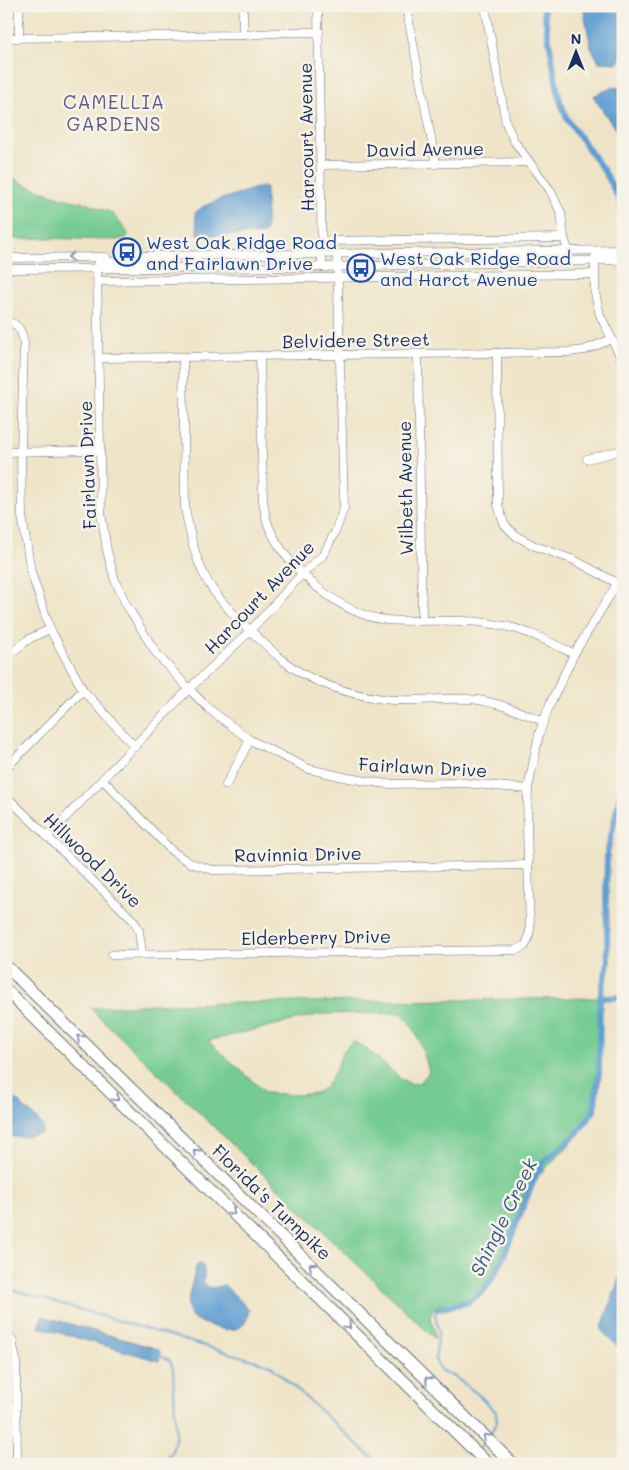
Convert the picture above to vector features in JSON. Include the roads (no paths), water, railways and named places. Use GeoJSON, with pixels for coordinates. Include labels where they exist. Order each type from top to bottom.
{"type":"FeatureCollection","features":[{"type":"Feature","properties":{"kind":"highway","name":"Florida's Turnpike"},"geometry":{"type":"LineString","coordinates":[[6,966],[511,1462]]}},
{"type":"Feature","properties":{"kind":"highway","name":"Florida's Turnpike"},"geometry":{"type":"LineString","coordinates":[[6,990],[488,1464]]}},
{"type":"Feature","properties":{"kind":"street"},"geometry":{"type":"LineString","coordinates":[[19,6],[19,38]]}},
{"type":"Feature","properties":{"kind":"street"},"geometry":{"type":"LineString","coordinates":[[243,6],[243,35]]}},
{"type":"Feature","properties":{"kind":"street","name":"Harcourt Avenue"},"geometry":{"type":"LineString","coordinates":[[318,6],[322,266]]}},
{"type":"Feature","properties":{"kind":"street"},"geometry":{"type":"LineString","coordinates":[[406,6],[436,164]]}},
{"type":"Feature","properties":{"kind":"street"},"geometry":{"type":"LineString","coordinates":[[484,263],[498,256],[566,256],[568,250],[564,238],[561,213],[554,198],[514,141],[506,122],[485,6]]}},
{"type":"Feature","properties":{"kind":"street"},"geometry":{"type":"LineString","coordinates":[[6,38],[243,35],[319,32]]}},
{"type":"Feature","properties":{"kind":"street","name":"David Avenue"},"geometry":{"type":"LineString","coordinates":[[321,165],[529,162]]}},
{"type":"Feature","properties":{"kind":"street"},"geometry":{"type":"LineString","coordinates":[[322,241],[564,238]]}},
{"type":"Feature","properties":{"kind":"street"},"geometry":{"type":"LineString","coordinates":[[6,258],[623,250]]}},
{"type":"Feature","properties":{"kind":"street","name":"Harcourt Avenue"},"geometry":{"type":"LineString","coordinates":[[47,837],[189,689],[250,631],[302,574],[323,555],[335,532],[344,508],[337,253]]}},
{"type":"Feature","properties":{"kind":"street"},"geometry":{"type":"LineString","coordinates":[[623,255],[598,255],[595,257],[595,293],[600,315],[623,362]]}},
{"type":"Feature","properties":{"kind":"street"},"geometry":{"type":"LineString","coordinates":[[97,268],[97,263],[99,262],[157,262],[168,260],[174,256]]}},
{"type":"Feature","properties":{"kind":"street"},"geometry":{"type":"LineString","coordinates":[[6,269],[338,266],[623,260]]}},
{"type":"Feature","properties":{"kind":"street","name":"Fairlawn Drive"},"geometry":{"type":"LineString","coordinates":[[97,268],[101,512],[107,551],[115,580],[126,604],[156,653],[209,709],[250,740],[309,769],[387,784],[464,782],[528,789]]}},
{"type":"Feature","properties":{"kind":"street"},"geometry":{"type":"LineString","coordinates":[[98,281],[595,274]]}},
{"type":"Feature","properties":{"kind":"street"},"geometry":{"type":"LineString","coordinates":[[6,320],[16,324],[21,330],[24,342],[21,452],[22,516],[31,572],[50,629],[83,690],[135,746]]}},
{"type":"Feature","properties":{"kind":"street","name":"Belvidere Street"},"geometry":{"type":"LineString","coordinates":[[99,358],[569,352],[584,350],[612,339]]}},
{"type":"Feature","properties":{"kind":"street"},"geometry":{"type":"LineString","coordinates":[[497,353],[498,505],[504,524],[516,536],[528,543],[574,560],[617,583]]}},
{"type":"Feature","properties":{"kind":"street","name":"Wilbeth Avenue"},"geometry":{"type":"LineString","coordinates":[[418,355],[422,620]]}},
{"type":"Feature","properties":{"kind":"street"},"geometry":{"type":"LineString","coordinates":[[260,356],[264,501],[268,525],[278,546],[302,574],[342,605],[358,613],[385,620],[468,621],[506,626],[543,639],[574,654]]}},
{"type":"Feature","properties":{"kind":"street"},"geometry":{"type":"LineString","coordinates":[[183,358],[185,508],[189,532],[197,558],[211,586],[250,631],[286,663],[302,673],[317,681],[349,692],[386,699],[476,700],[494,703],[543,721]]}},
{"type":"Feature","properties":{"kind":"street"},"geometry":{"type":"LineString","coordinates":[[6,452],[100,450]]}},
{"type":"Feature","properties":{"kind":"street"},"geometry":{"type":"LineString","coordinates":[[587,459],[623,450]]}},
{"type":"Feature","properties":{"kind":"street"},"geometry":{"type":"LineString","coordinates":[[528,865],[528,789],[543,721],[556,689],[574,654],[623,574]]}},
{"type":"Feature","properties":{"kind":"street"},"geometry":{"type":"LineString","coordinates":[[6,657],[29,639],[50,629]]}},
{"type":"Feature","properties":{"kind":"street"},"geometry":{"type":"LineString","coordinates":[[6,768],[83,690]]}},
{"type":"Feature","properties":{"kind":"street"},"geometry":{"type":"LineString","coordinates":[[226,784],[250,740]]}},
{"type":"Feature","properties":{"kind":"street","name":"Ravinnia Drive"},"geometry":{"type":"LineString","coordinates":[[103,780],[172,850],[190,864],[213,870],[528,865]]}},
{"type":"Feature","properties":{"kind":"street","name":"Hillwood Drive"},"geometry":{"type":"LineString","coordinates":[[6,796],[134,921],[139,931],[142,954]]}},
{"type":"Feature","properties":{"kind":"street","name":"Elderberry Drive"},"geometry":{"type":"LineString","coordinates":[[112,955],[521,949],[528,940],[530,930],[528,865]]}},
{"type":"Feature","properties":{"kind":"street"},"geometry":{"type":"LineString","coordinates":[[6,1327],[12,1341],[16,1360],[17,1464]]}},
{"type":"Feature","properties":{"kind":"water"},"geometry":{"type":"Polygon","coordinates":[[[583,6],[623,6],[623,55],[619,63],[599,62],[591,48],[583,6]]]}},
{"type":"Feature","properties":{"kind":"water"},"geometry":{"type":"Polygon","coordinates":[[[613,87],[623,89],[623,141],[593,96],[613,87]]]}},
{"type":"Feature","properties":{"kind":"water"},"geometry":{"type":"Polygon","coordinates":[[[260,187],[266,189],[266,231],[263,234],[198,235],[195,213],[204,206],[260,187]]]}},
{"type":"Feature","properties":{"kind":"water"},"geometry":{"type":"Polygon","coordinates":[[[6,1090],[43,1125],[42,1133],[6,1137],[6,1090]]]}},
{"type":"Feature","properties":{"kind":"water"},"geometry":{"type":"Polygon","coordinates":[[[201,1263],[204,1271],[203,1285],[212,1288],[224,1285],[249,1309],[247,1320],[241,1326],[228,1330],[220,1329],[192,1318],[187,1305],[196,1266],[201,1263]]]}},
{"type":"Feature","properties":{"kind":"water"},"geometry":{"type":"Polygon","coordinates":[[[623,1268],[623,1352],[601,1330],[623,1268]]]}},
{"type":"Feature","properties":{"kind":"water"},"geometry":{"type":"Polygon","coordinates":[[[42,1316],[158,1349],[161,1354],[159,1361],[39,1327],[42,1316]]]}},
{"type":"Feature","properties":{"kind":"waterway","name":"Shingle Creek"},"geometry":{"type":"LineString","coordinates":[[543,6],[559,98],[567,119],[604,171],[620,201],[623,217]]}},
{"type":"Feature","properties":{"kind":"waterway","name":"Shingle Creek"},"geometry":{"type":"LineString","coordinates":[[437,1309],[469,1302],[486,1288],[500,1265],[533,1182],[543,1162],[575,1136],[594,1111],[599,1072],[600,998],[608,963],[607,854],[623,782]]}},
{"type":"Feature","properties":{"kind":"waterway"},"geometry":{"type":"LineString","coordinates":[[600,998],[623,997]]}},
{"type":"Feature","properties":{"kind":"waterway"},"geometry":{"type":"LineString","coordinates":[[6,1288],[270,1365],[368,1454],[382,1464]]}},
{"type":"Feature","properties":{"kind":"waterway","name":"Shingle Creek"},"geometry":{"type":"LineString","coordinates":[[437,1309],[435,1315],[439,1331],[435,1359],[440,1370],[455,1377],[479,1395],[496,1412],[497,1422],[489,1436]]}},
{"type":"Feature","properties":{"kind":"waterway"},"geometry":{"type":"LineString","coordinates":[[160,1356],[170,1360],[173,1369],[176,1435],[172,1452],[162,1464]]}},
{"type":"Feature","properties":{"kind":"waterway","name":"Shingle Creek"},"geometry":{"type":"LineString","coordinates":[[478,1450],[484,1442]]}},
{"type":"Feature","properties":{"kind":"waterway","name":"Shingle Creek"},"geometry":{"type":"LineString","coordinates":[[467,1464],[474,1455]]}},
{"type":"Feature","properties":{"kind":"place","name":"West Oak Ridge Road and Fairlawn Drive"},"geometry":{"type":"Point","coordinates":[127,252]}},
{"type":"Feature","properties":{"kind":"place","name":"West Oak Ridge Road and Harct Avenue"},"geometry":{"type":"Point","coordinates":[361,268]}},
{"type":"Feature","properties":{"kind":"district","name":"CAMELLIA GARDENS"},"geometry":{"type":"Point","coordinates":[114,112]}}]}
